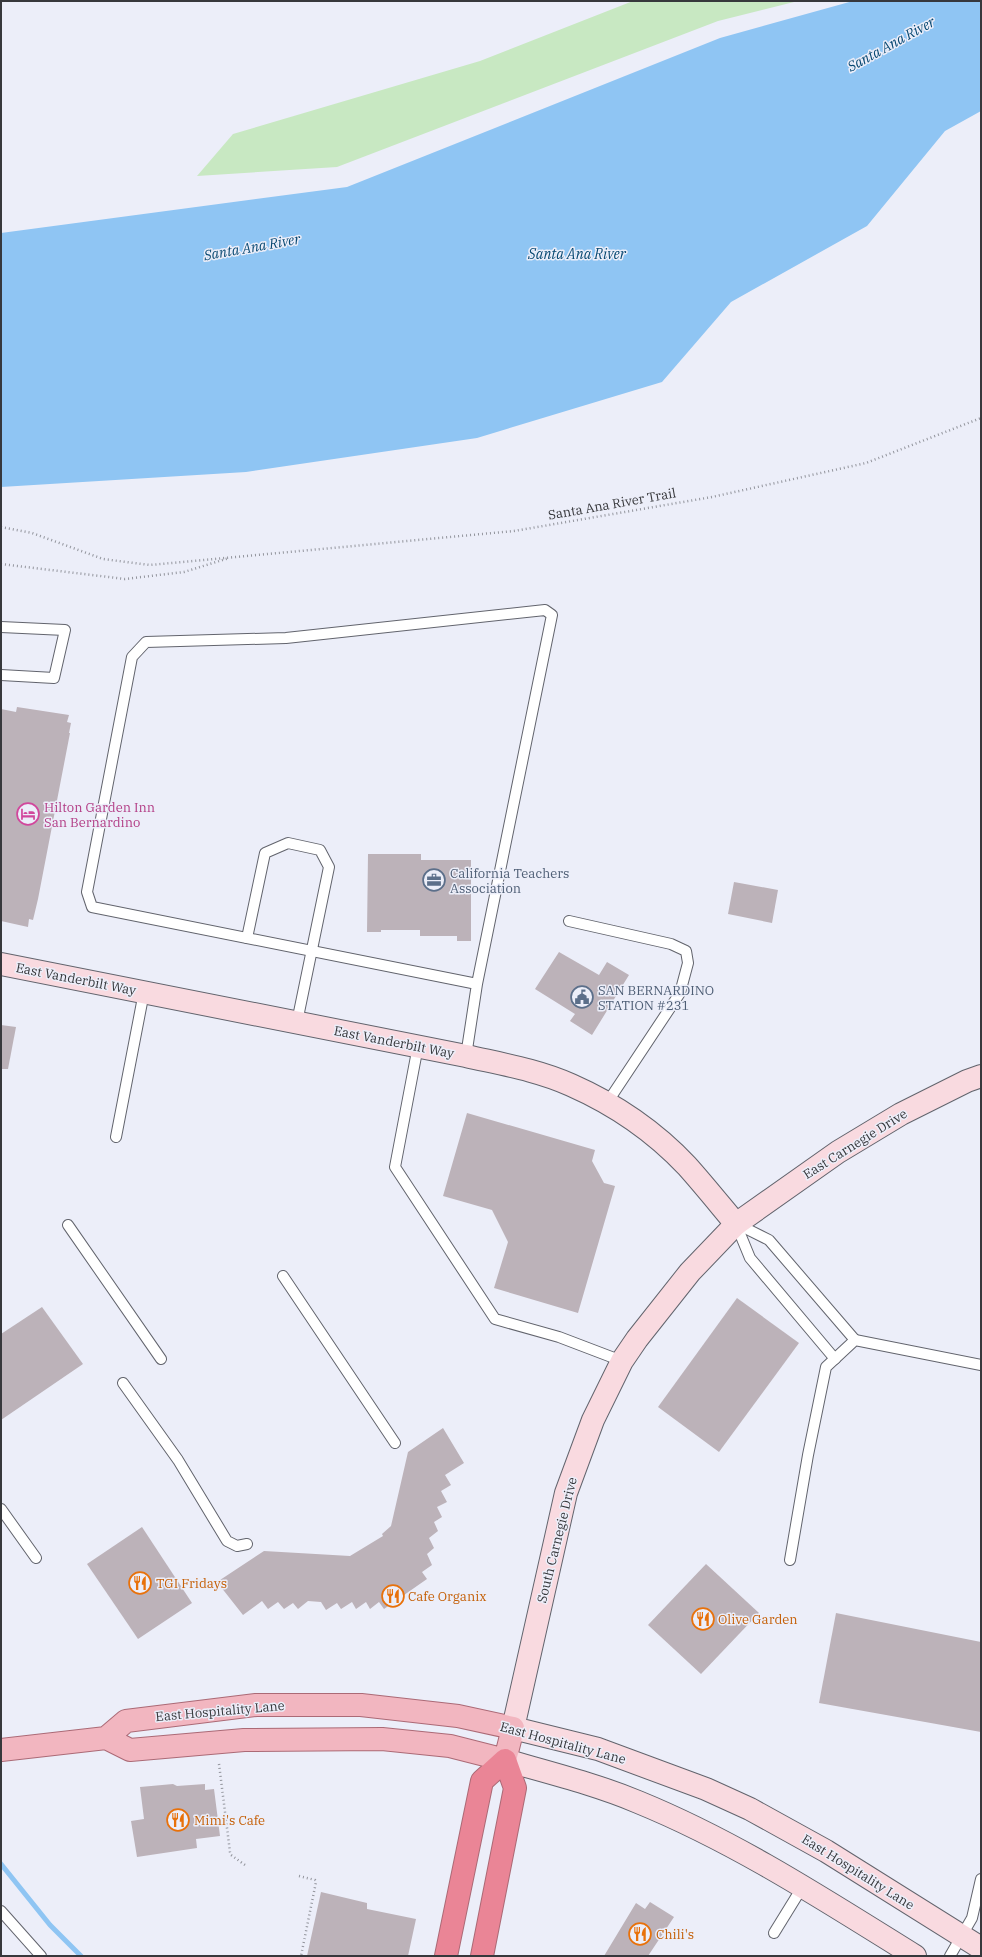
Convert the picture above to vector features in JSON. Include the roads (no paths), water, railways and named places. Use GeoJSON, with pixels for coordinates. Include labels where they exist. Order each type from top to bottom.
{"type":"FeatureCollection","features":[{"type":"Feature","properties":{"kind":"highway"},"geometry":{"type":"LineString","coordinates":[[446,1956],[482,1781],[506,1760],[515,1788],[482,1956]]}},
{"type":"Feature","properties":{"kind":"main road","name":"East Hospitality Lane"},"geometry":{"type":"LineString","coordinates":[[106,1738],[126,1721],[264,1705],[361,1705],[458,1716],[513,1728]]}},
{"type":"Feature","properties":{"kind":"main road","name":"South Carnegie Drive"},"geometry":{"type":"LineString","coordinates":[[506,1760],[513,1728]]}},
{"type":"Feature","properties":{"kind":"main road"},"geometry":{"type":"LineString","coordinates":[[1,1750],[106,1738],[130,1750],[244,1740],[382,1739],[450,1746],[506,1760]]}},
{"type":"Feature","properties":{"kind":"street","name":"East Vanderbilt Way"},"geometry":{"type":"LineString","coordinates":[[1,964],[466,1056],[537,1074],[570,1085],[607,1103],[658,1139],[687,1166],[736,1224]]}},
{"type":"Feature","properties":{"kind":"street","name":"East Carnegie Drive"},"geometry":{"type":"LineString","coordinates":[[736,1224],[838,1152],[901,1114],[981,1076]]}},
{"type":"Feature","properties":{"kind":"street","name":"South Carnegie Drive"},"geometry":{"type":"LineString","coordinates":[[513,1728],[566,1494],[593,1420],[622,1361],[661,1307],[685,1278],[736,1224]]}},
{"type":"Feature","properties":{"kind":"street","name":"East Hospitality Lane"},"geometry":{"type":"LineString","coordinates":[[513,1728],[605,1752],[686,1782],[750,1809],[826,1851],[972,1942]]}},
{"type":"Feature","properties":{"kind":"street"},"geometry":{"type":"LineString","coordinates":[[506,1760],[587,1783],[637,1802],[715,1837],[803,1886],[915,1956]]}},
{"type":"Feature","properties":{"kind":"lane"},"geometry":{"type":"LineString","coordinates":[[466,1056],[477,984],[552,615],[545,610],[286,638],[146,642],[132,657],[87,892],[92,907],[477,984]]}},
{"type":"Feature","properties":{"kind":"lane"},"geometry":{"type":"LineString","coordinates":[[1,627],[65,630],[54,678],[1,675]]}},
{"type":"Feature","properties":{"kind":"lane"},"geometry":{"type":"LineString","coordinates":[[247,938],[265,853],[288,843],[320,850],[329,867],[297,1022]]}},
{"type":"Feature","properties":{"kind":"lane"},"geometry":{"type":"LineString","coordinates":[[569,921],[671,944],[686,952],[688,963],[680,993],[607,1103]]}},
{"type":"Feature","properties":{"kind":"lane"},"geometry":{"type":"LineString","coordinates":[[116,1137],[144,992]]}},
{"type":"Feature","properties":{"kind":"lane"},"geometry":{"type":"LineString","coordinates":[[418,1046],[395,1167],[495,1319],[559,1337],[622,1361]]}},
{"type":"Feature","properties":{"kind":"lane"},"geometry":{"type":"LineString","coordinates":[[736,1224],[769,1240],[854,1340],[981,1365]]}},
{"type":"Feature","properties":{"kind":"lane"},"geometry":{"type":"LineString","coordinates":[[736,1224],[750,1258],[835,1359]]}},
{"type":"Feature","properties":{"kind":"lane"},"geometry":{"type":"LineString","coordinates":[[68,1225],[161,1359]]}},
{"type":"Feature","properties":{"kind":"lane"},"geometry":{"type":"LineString","coordinates":[[283,1276],[395,1442]]}},
{"type":"Feature","properties":{"kind":"lane"},"geometry":{"type":"LineString","coordinates":[[790,1560],[808,1455],[826,1367],[854,1340]]}},
{"type":"Feature","properties":{"kind":"lane"},"geometry":{"type":"LineString","coordinates":[[123,1384],[178,1460],[227,1541],[237,1546],[247,1544]]}},
{"type":"Feature","properties":{"kind":"lane"},"geometry":{"type":"LineString","coordinates":[[1,1509],[36,1558]]}},
{"type":"Feature","properties":{"kind":"lane"},"geometry":{"type":"LineString","coordinates":[[950,1956],[972,1942],[972,1918],[981,1879]]}},
{"type":"Feature","properties":{"kind":"lane"},"geometry":{"type":"LineString","coordinates":[[774,1933],[803,1886]]}},
{"type":"Feature","properties":{"kind":"lane"},"geometry":{"type":"LineString","coordinates":[[1,1911],[41,1956]]}},
{"type":"Feature","properties":{"kind":"water","name":"Santa Ana River"},"geometry":{"type":"Polygon","coordinates":[[[853,1],[981,1],[981,111],[945,131],[867,226],[731,302],[662,382],[477,438],[246,472],[1,487],[1,233],[347,187],[720,38],[853,1]]]}},
{"type":"Feature","properties":{"kind":"waterway"},"geometry":{"type":"LineString","coordinates":[[1,1864],[50,1925],[81,1956]]}},
{"type":"Feature","properties":{"kind":"place","name":"Hilton Garden Inn San Bernardino"},"geometry":{"type":"Point","coordinates":[28,814]}},
{"type":"Feature","properties":{"kind":"place","name":"California Teachers Association"},"geometry":{"type":"Point","coordinates":[434,880]}},
{"type":"Feature","properties":{"kind":"place","name":"SAN BERNARDINO STATION #231"},"geometry":{"type":"Point","coordinates":[582,997]}},
{"type":"Feature","properties":{"kind":"place","name":"TGI Fridays"},"geometry":{"type":"Point","coordinates":[140,1583]}},
{"type":"Feature","properties":{"kind":"place","name":"Cafe Organix"},"geometry":{"type":"Point","coordinates":[393,1596]}},
{"type":"Feature","properties":{"kind":"place","name":"Olive Garden"},"geometry":{"type":"Point","coordinates":[703,1619]}},
{"type":"Feature","properties":{"kind":"place","name":"Mimi's Cafe"},"geometry":{"type":"Point","coordinates":[178,1820]}},
{"type":"Feature","properties":{"kind":"place","name":"Chili's"},"geometry":{"type":"Point","coordinates":[640,1934]}}]}
